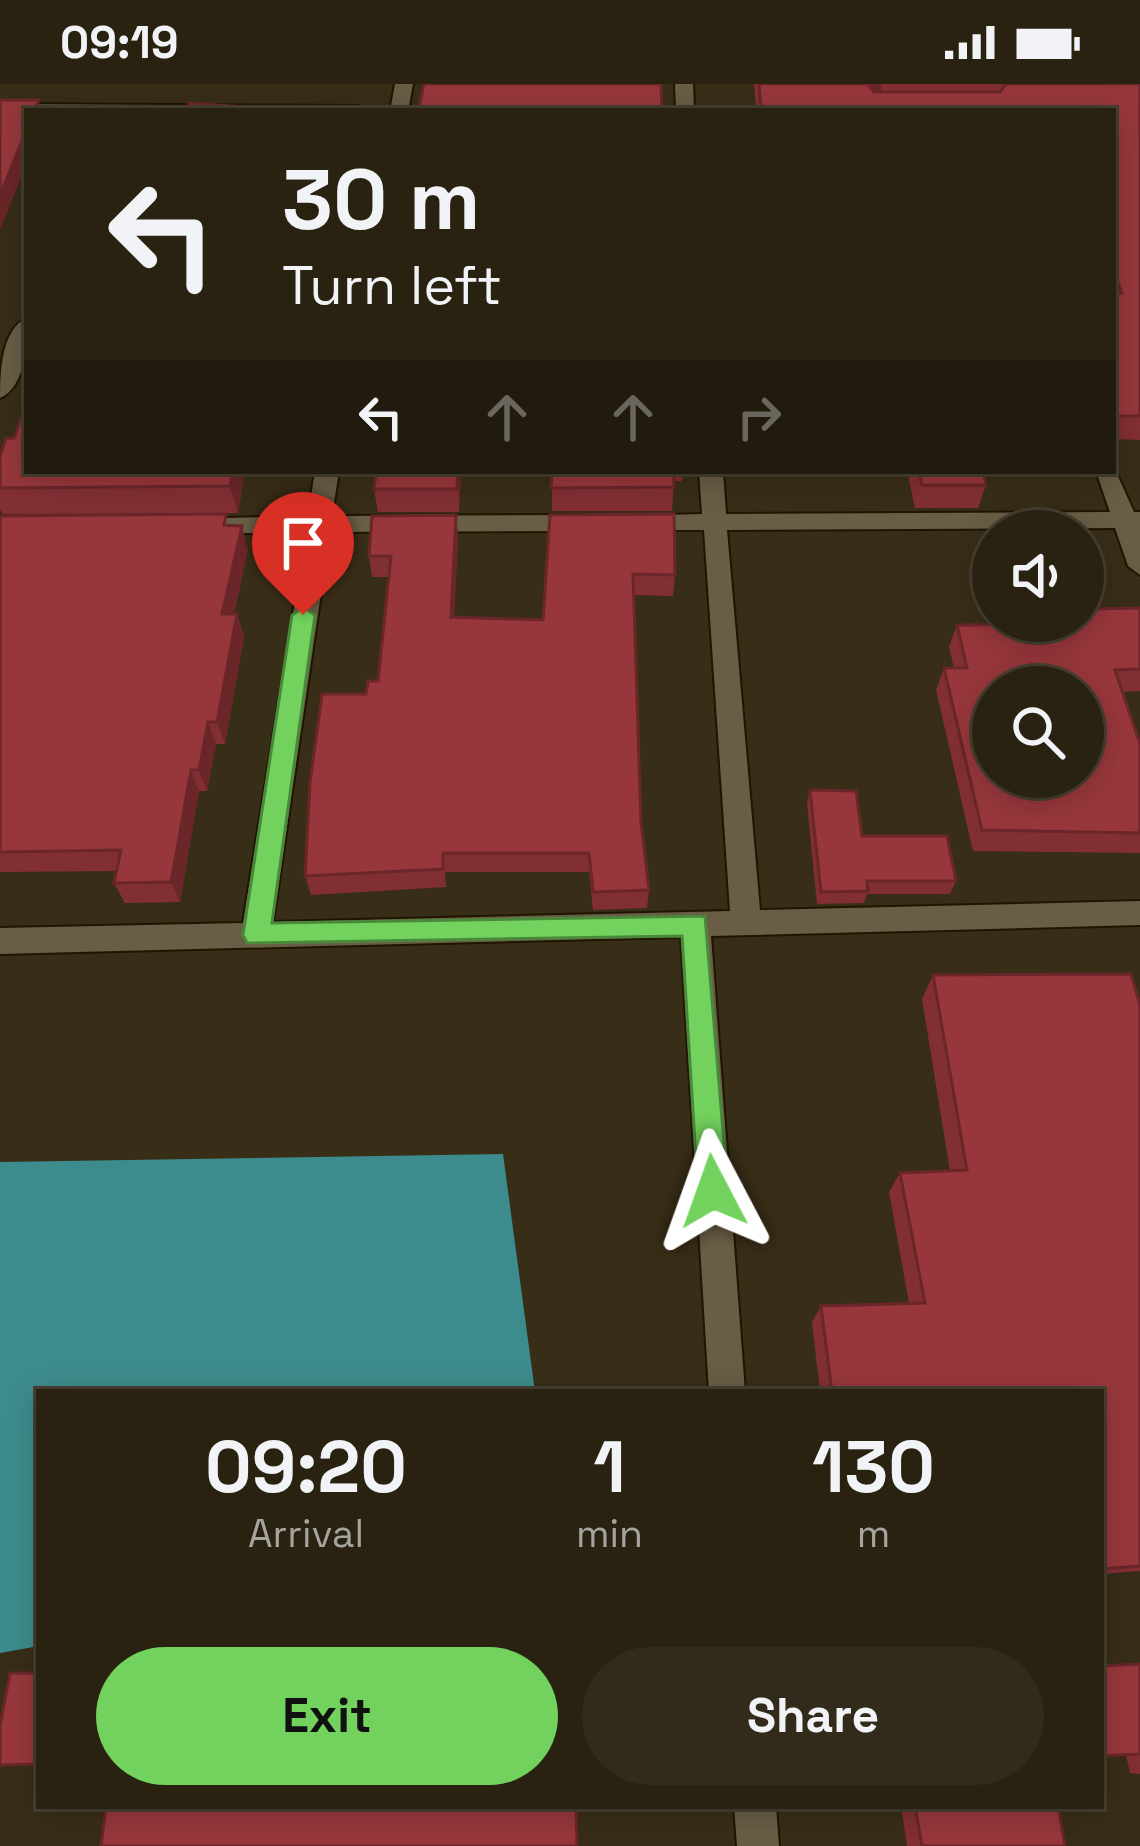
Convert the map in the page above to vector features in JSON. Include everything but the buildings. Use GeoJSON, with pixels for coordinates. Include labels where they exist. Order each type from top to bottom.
{"type":"FeatureCollection","features":[{"type":"Feature","properties":{"kind":"street"},"geometry":{"type":"LineString","coordinates":[[0,391],[24,331]]}},
{"type":"Feature","properties":{"kind":"street"},"geometry":{"type":"LineString","coordinates":[[256,935],[326,474]]}},
{"type":"Feature","properties":{"kind":"street"},"geometry":{"type":"LineString","coordinates":[[711,474],[746,923]]}},
{"type":"Feature","properties":{"kind":"street"},"geometry":{"type":"LineString","coordinates":[[1109,474],[1132,520],[1140,566]]}},
{"type":"Feature","properties":{"kind":"street"},"geometry":{"type":"LineString","coordinates":[[158,525],[1132,520]]}},
{"type":"Feature","properties":{"kind":"street"},"geometry":{"type":"LineString","coordinates":[[0,941],[1140,913]]}},
{"type":"Feature","properties":{"kind":"street"},"geometry":{"type":"LineString","coordinates":[[695,924],[727,1389]]}},
{"type":"Feature","properties":{"kind":"street"},"geometry":{"type":"LineString","coordinates":[[755,1809],[758,1846]]}},
{"type":"Feature","properties":{"kind":"water"},"geometry":{"type":"Polygon","coordinates":[[[503,1154],[535,1389],[36,1389],[36,1647],[0,1653],[0,1162],[503,1154]]]}},
{"type":"Feature","properties":{"kind":"route"},"geometry":{"type":"LineString","coordinates":[[303,615],[256,935],[695,924],[713,1191]]}}]}
